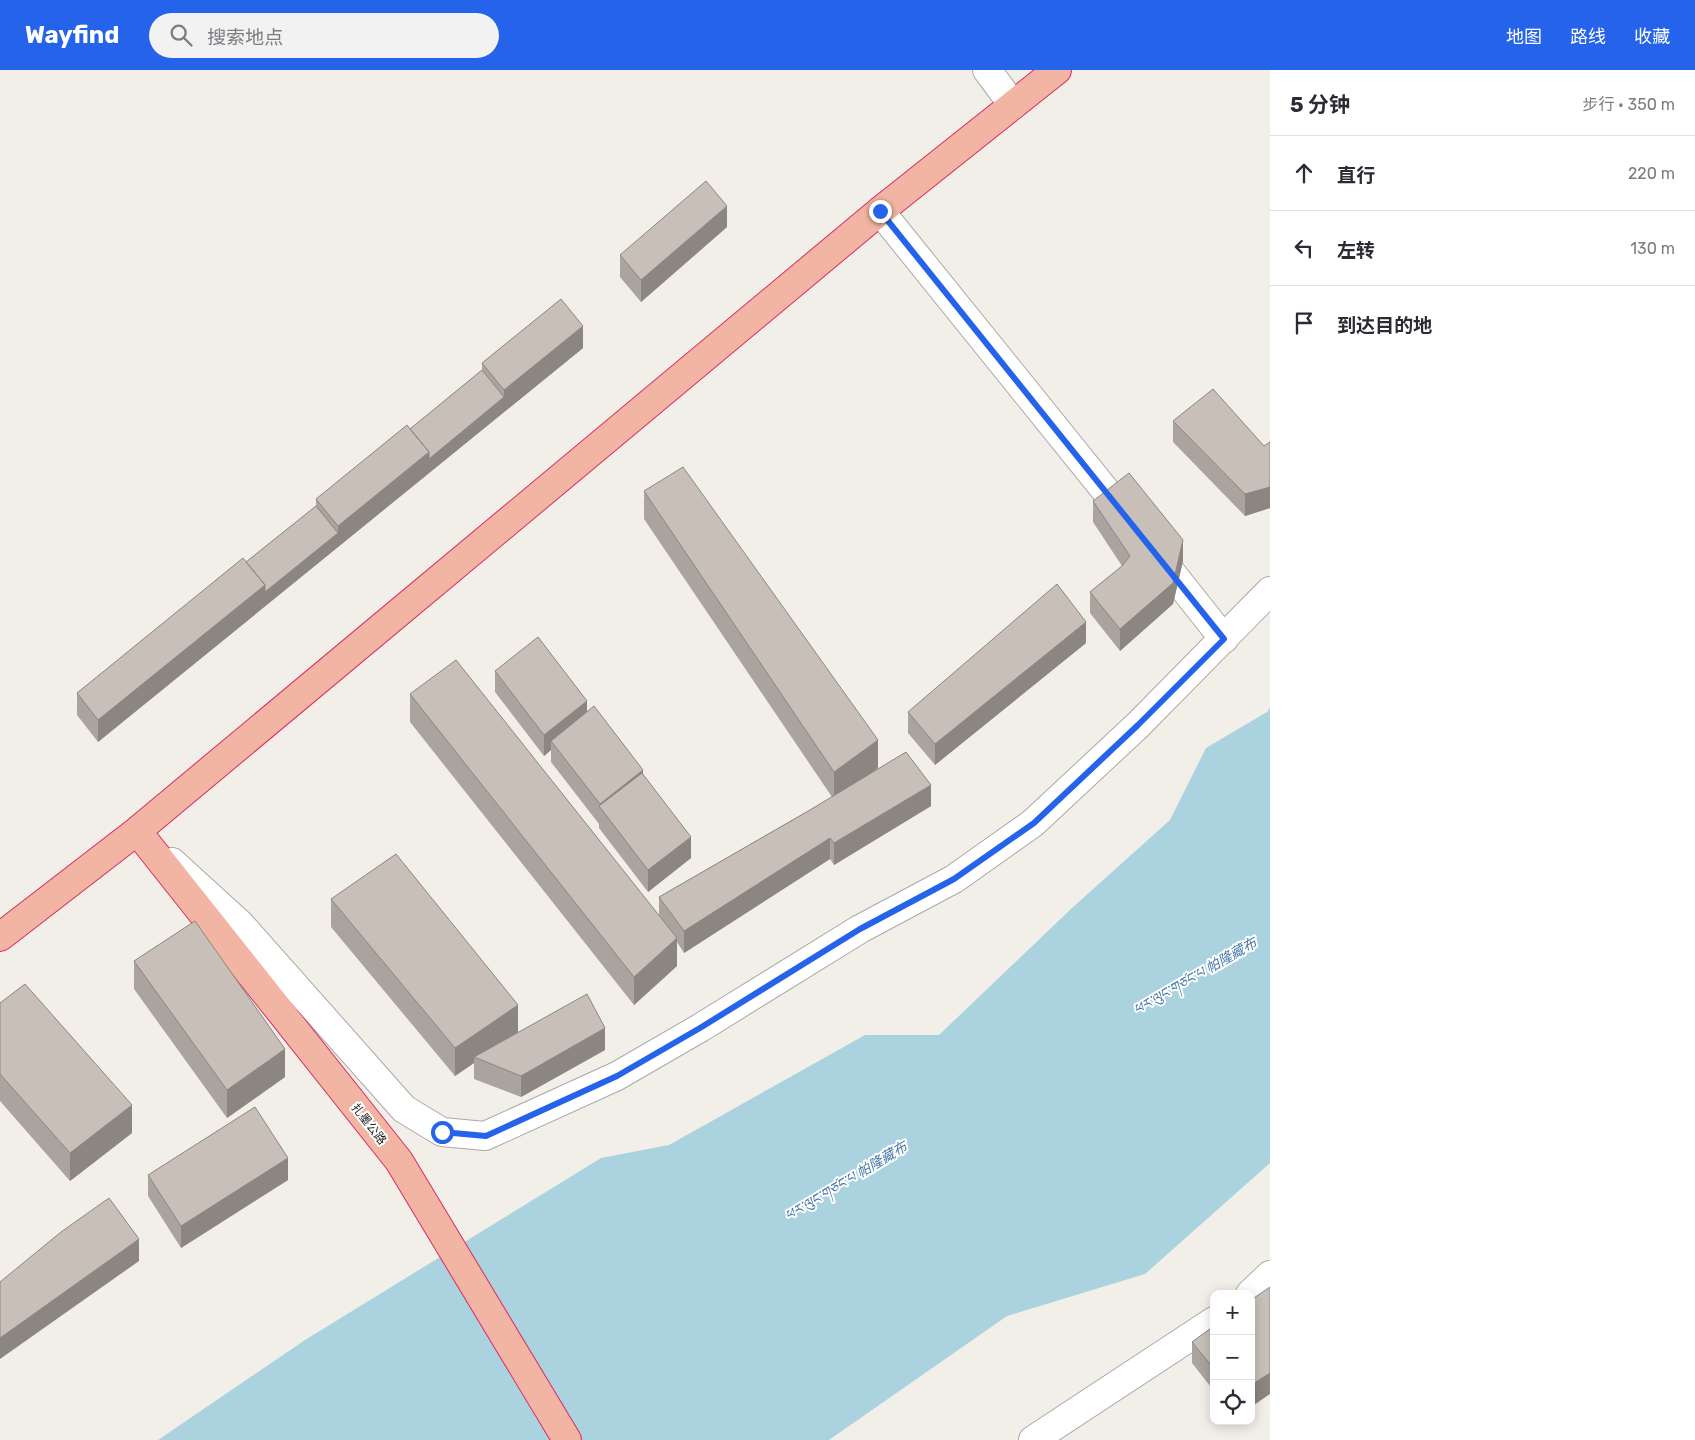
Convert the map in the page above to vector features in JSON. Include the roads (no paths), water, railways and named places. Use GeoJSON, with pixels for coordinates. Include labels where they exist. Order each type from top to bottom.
{"type":"FeatureCollection","features":[{"type":"Feature","properties":{"kind":"highway"},"geometry":{"type":"LineString","coordinates":[[0,937],[138,831],[880,211],[1057,70]]}},
{"type":"Feature","properties":{"kind":"highway","name":"扎墨公路"},"geometry":{"type":"LineString","coordinates":[[138,831],[399,1161],[567,1440]]}},
{"type":"Feature","properties":{"kind":"street"},"geometry":{"type":"LineString","coordinates":[[987,70],[1013,105]]}},
{"type":"Feature","properties":{"kind":"street"},"geometry":{"type":"LineString","coordinates":[[880,211],[1224,639]]}},
{"type":"Feature","properties":{"kind":"street"},"geometry":{"type":"LineString","coordinates":[[138,831],[240,924],[404,1109],[442,1132],[486,1136],[617,1076],[700,1028],[860,929],[954,879],[1034,823],[1138,725],[1270,591]]}},
{"type":"Feature","properties":{"kind":"street"},"geometry":{"type":"LineString","coordinates":[[1254,1290],[1270,1274]]}},
{"type":"Feature","properties":{"kind":"street"},"geometry":{"type":"LineString","coordinates":[[1033,1440],[1210,1324]]}},
{"type":"Feature","properties":{"kind":"water","name":"ཕར་ལུང་གཙང་པ 帕隆藏布"},"geometry":{"type":"Polygon","coordinates":[[[1270,708],[1270,1163],[1145,1274],[1007,1316],[829,1440],[158,1440],[305,1340],[601,1158],[669,1145],[865,1035],[939,1035],[1072,908],[1170,820],[1206,748],[1267,712],[1270,708]]]}}]}
